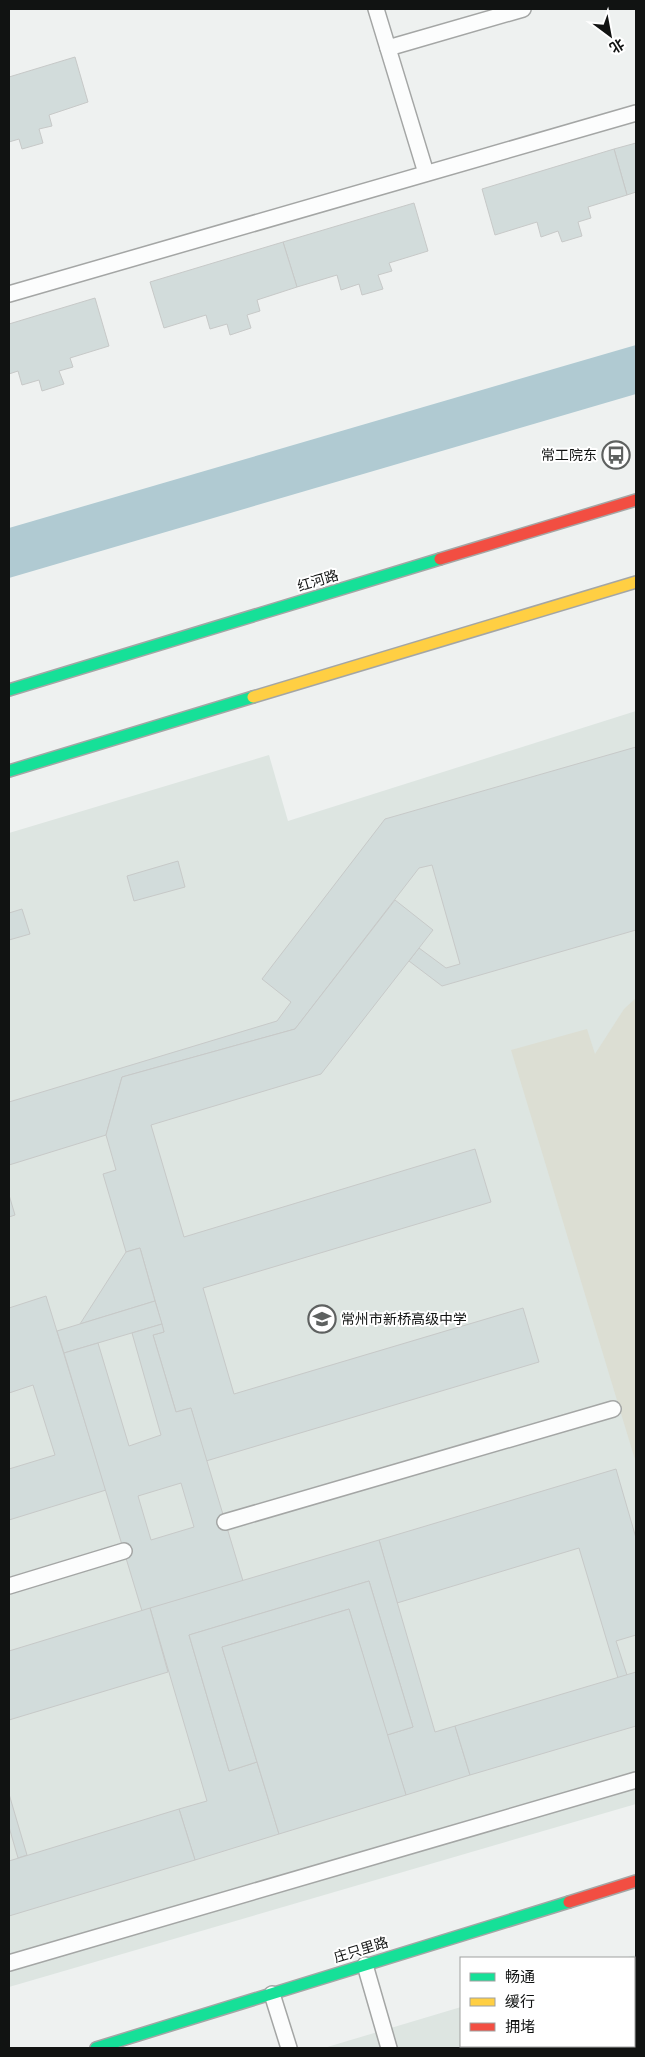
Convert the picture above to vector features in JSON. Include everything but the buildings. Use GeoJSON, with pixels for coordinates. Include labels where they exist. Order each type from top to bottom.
{"type":"FeatureCollection","features":[{"type":"Feature","properties":{"kind":"street","name":"红河路"},"geometry":{"type":"LineString","coordinates":[[9,690],[636,500]]}},
{"type":"Feature","properties":{"kind":"street"},"geometry":{"type":"LineString","coordinates":[[9,771],[636,582]]}},
{"type":"Feature","properties":{"kind":"street","name":"庄只里路"},"geometry":{"type":"LineString","coordinates":[[96,2048],[636,1881]]}},
{"type":"Feature","properties":{"kind":"lane"},"geometry":{"type":"LineString","coordinates":[[376,9],[426,174]]}},
{"type":"Feature","properties":{"kind":"lane"},"geometry":{"type":"LineString","coordinates":[[388,48],[523,9]]}},
{"type":"Feature","properties":{"kind":"lane"},"geometry":{"type":"LineString","coordinates":[[9,294],[636,112]]}},
{"type":"Feature","properties":{"kind":"lane"},"geometry":{"type":"LineString","coordinates":[[225,1522],[613,1410]]}},
{"type":"Feature","properties":{"kind":"lane"},"geometry":{"type":"LineString","coordinates":[[9,1586],[124,1551]]}},
{"type":"Feature","properties":{"kind":"lane"},"geometry":{"type":"LineString","coordinates":[[9,1963],[636,1780]]}},
{"type":"Feature","properties":{"kind":"lane"},"geometry":{"type":"LineString","coordinates":[[365,1965],[389,2048]]}},
{"type":"Feature","properties":{"kind":"lane"},"geometry":{"type":"LineString","coordinates":[[272,1994],[289,2048]]}},
{"type":"Feature","properties":{"kind":"shaded area","name":"常州市新桥高级中学"},"geometry":{"type":"Polygon","coordinates":[[[636,711],[636,1804],[9,1987],[9,833],[269,755],[288,821],[636,711]]]}},
{"type":"Feature","properties":{"kind":"shaded area"},"geometry":{"type":"Polygon","coordinates":[[[636,998],[636,1463],[511,1050],[587,1029],[595,1054],[624,1009],[636,998]]]}},
{"type":"Feature","properties":{"kind":"shaded area"},"geometry":{"type":"Polygon","coordinates":[[[636,1955],[636,2048],[324,2048],[460,2007],[460,2047],[635,2047],[635,1957],[628,1957],[636,1955]]]}},
{"type":"Feature","properties":{"kind":"water"},"geometry":{"type":"Polygon","coordinates":[[[636,345],[636,394],[9,578],[9,528],[636,345]]]}},
{"type":"Feature","properties":{"kind":"traffic: fast"},"geometry":{"type":"LineString","coordinates":[[9,690],[440,559]]}},
{"type":"Feature","properties":{"kind":"traffic: fast"},"geometry":{"type":"LineString","coordinates":[[9,771],[253,697]]}},
{"type":"Feature","properties":{"kind":"traffic: fast"},"geometry":{"type":"LineString","coordinates":[[96,2048],[569,1902]]}},
{"type":"Feature","properties":{"kind":"traffic: slow"},"geometry":{"type":"LineString","coordinates":[[253,697],[636,582]]}},
{"type":"Feature","properties":{"kind":"traffic: jam"},"geometry":{"type":"LineString","coordinates":[[440,559],[636,500]]}},
{"type":"Feature","properties":{"kind":"traffic: jam"},"geometry":{"type":"LineString","coordinates":[[569,1902],[636,1881]]}},
{"type":"Feature","properties":{"kind":"place","name":"常工院东"},"geometry":{"type":"Point","coordinates":[616,455]}},
{"type":"Feature","properties":{"kind":"place","name":"常州市新桥高级中学"},"geometry":{"type":"Point","coordinates":[322,1319]}}]}
